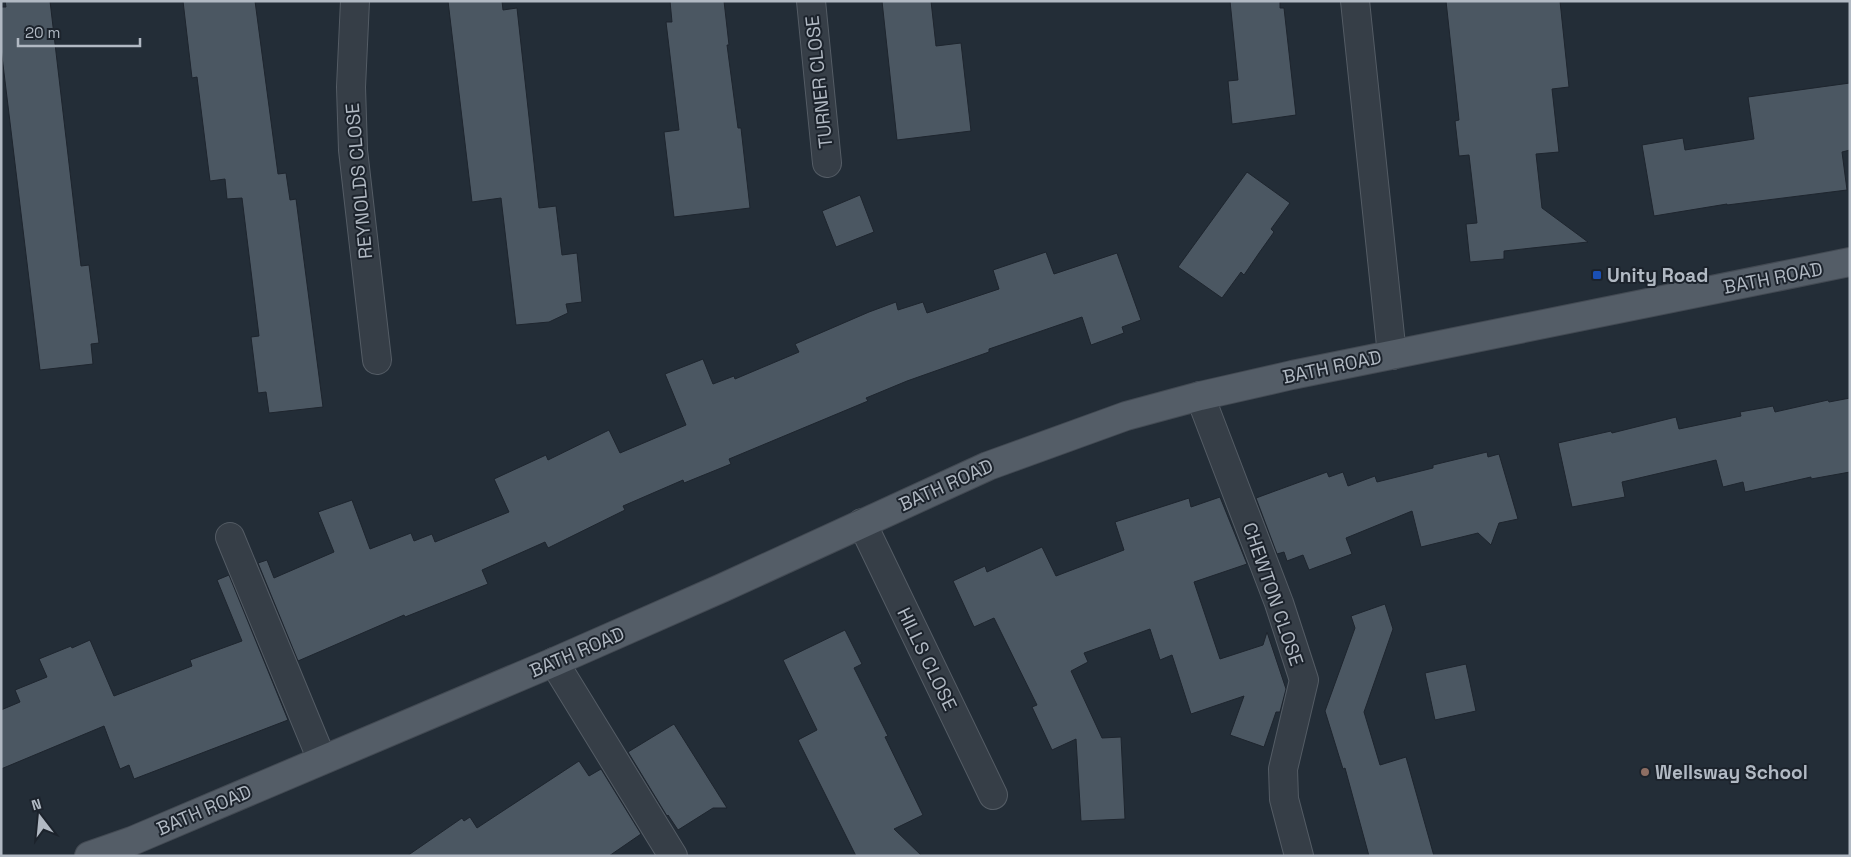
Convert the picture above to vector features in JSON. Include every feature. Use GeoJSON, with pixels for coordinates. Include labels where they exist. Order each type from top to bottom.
{"type":"FeatureCollection","features":[{"type":"Feature","properties":{"kind":"main road","name":"BATH ROAD"},"geometry":{"type":"LineString","coordinates":[[89,856],[136,848],[322,760],[554,662],[722,588],[988,466],[1126,416],[1200,396],[1392,355],[1850,262]]}},
{"type":"Feature","properties":{"kind":"street","name":"REYNOLDS CLOSE"},"geometry":{"type":"LineString","coordinates":[[354,1],[351,87],[353,150],[377,360]]}},
{"type":"Feature","properties":{"kind":"street","name":"TURNER CLOSE"},"geometry":{"type":"LineString","coordinates":[[811,1],[827,163]]}},
{"type":"Feature","properties":{"kind":"street"},"geometry":{"type":"LineString","coordinates":[[1355,1],[1392,355]]}},
{"type":"Feature","properties":{"kind":"street","name":"CHEWTON CLOSE"},"geometry":{"type":"LineString","coordinates":[[1200,396],[1279,603],[1304,680],[1283,769],[1284,800],[1299,856]]}},
{"type":"Feature","properties":{"kind":"street","name":"HILLS CLOSE"},"geometry":{"type":"LineString","coordinates":[[862,523],[993,795]]}},
{"type":"Feature","properties":{"kind":"street"},"geometry":{"type":"LineString","coordinates":[[230,537],[322,760]]}},
{"type":"Feature","properties":{"kind":"street"},"geometry":{"type":"LineString","coordinates":[[554,662],[672,856]]}},
{"type":"Feature","properties":{"kind":"building"},"geometry":{"type":"Polygon","coordinates":[[[5,1],[50,1],[81,266],[89,265],[99,343],[91,344],[93,364],[40,370],[1,48],[1,7],[6,7],[5,1]]]}},
{"type":"Feature","properties":{"kind":"building"},"geometry":{"type":"Polygon","coordinates":[[[183,1],[255,1],[278,174],[286,173],[290,200],[296,199],[323,407],[269,413],[266,392],[258,393],[251,337],[259,336],[242,198],[227,199],[225,179],[210,181],[197,77],[192,78],[183,1]]]}},
{"type":"Feature","properties":{"kind":"building"},"geometry":{"type":"Polygon","coordinates":[[[448,1],[502,1],[503,10],[517,8],[539,208],[556,206],[562,255],[577,253],[582,302],[566,304],[568,313],[549,322],[516,325],[501,198],[472,202],[448,1]]]}},
{"type":"Feature","properties":{"kind":"building"},"geometry":{"type":"Polygon","coordinates":[[[670,1],[724,1],[729,45],[727,45],[738,128],[741,128],[750,208],[674,217],[664,132],[679,130],[666,22],[672,22],[670,1]]]}},
{"type":"Feature","properties":{"kind":"building"},"geometry":{"type":"Polygon","coordinates":[[[882,1],[931,1],[936,46],[961,43],[971,131],[897,140],[882,1]]]}},
{"type":"Feature","properties":{"kind":"building"},"geometry":{"type":"Polygon","coordinates":[[[1230,1],[1280,1],[1280,8],[1284,8],[1296,115],[1232,124],[1228,81],[1238,80],[1230,1]]]}},
{"type":"Feature","properties":{"kind":"building"},"geometry":{"type":"Polygon","coordinates":[[[1446,1],[1560,1],[1569,87],[1552,89],[1559,152],[1536,154],[1542,208],[1588,242],[1504,251],[1504,259],[1470,262],[1466,224],[1477,223],[1469,155],[1459,156],[1455,121],[1459,120],[1446,1]]]}},
{"type":"Feature","properties":{"kind":"building"},"geometry":{"type":"Polygon","coordinates":[[[1850,83],[1850,150],[1842,152],[1847,190],[1727,204],[1654,216],[1642,145],[1683,138],[1685,150],[1754,139],[1748,97],[1850,83]]]}},
{"type":"Feature","properties":{"kind":"building"},"geometry":{"type":"Polygon","coordinates":[[[1247,172],[1290,203],[1271,229],[1274,232],[1244,275],[1241,272],[1222,298],[1178,267],[1247,172]]]}},
{"type":"Feature","properties":{"kind":"building"},"geometry":{"type":"Polygon","coordinates":[[[860,195],[874,232],[836,247],[822,211],[860,195]]]}},
{"type":"Feature","properties":{"kind":"building"},"geometry":{"type":"Polygon","coordinates":[[[1046,252],[1054,274],[1117,253],[1141,320],[1122,327],[1124,333],[1091,345],[1082,317],[989,349],[989,352],[907,381],[866,398],[868,401],[729,459],[731,464],[684,483],[683,480],[623,506],[625,510],[548,548],[545,542],[482,570],[488,584],[405,617],[404,615],[298,661],[258,563],[267,560],[274,578],[334,552],[318,512],[352,500],[370,549],[411,533],[414,541],[432,534],[435,542],[509,512],[494,479],[546,455],[548,460],[609,430],[620,453],[686,425],[665,374],[703,359],[713,384],[734,376],[735,379],[799,352],[795,344],[896,302],[898,310],[923,302],[927,313],[999,289],[993,270],[1046,252]]]}},
{"type":"Feature","properties":{"kind":"building"},"geometry":{"type":"Polygon","coordinates":[[[1850,398],[1850,472],[1811,479],[1811,477],[1745,492],[1743,482],[1723,487],[1716,460],[1622,482],[1625,497],[1572,507],[1558,443],[1611,431],[1612,433],[1676,417],[1679,429],[1741,416],[1740,412],[1773,406],[1775,412],[1828,400],[1829,402],[1850,398]]]}},
{"type":"Feature","properties":{"kind":"building"},"geometry":{"type":"Polygon","coordinates":[[[1487,452],[1488,457],[1499,454],[1518,519],[1499,523],[1491,545],[1478,533],[1421,547],[1412,511],[1346,538],[1352,554],[1309,570],[1303,555],[1287,561],[1284,552],[1277,554],[1256,498],[1327,472],[1329,477],[1343,472],[1348,486],[1375,476],[1377,482],[1433,468],[1433,465],[1487,452]]]}},
{"type":"Feature","properties":{"kind":"building"},"geometry":{"type":"Polygon","coordinates":[[[1220,497],[1247,564],[1194,582],[1220,659],[1263,645],[1267,632],[1286,689],[1280,712],[1276,712],[1264,747],[1230,735],[1244,696],[1191,714],[1172,655],[1160,660],[1150,629],[1084,653],[1088,662],[1071,671],[1102,738],[1121,737],[1125,819],[1081,821],[1076,739],[1052,750],[1032,707],[1037,705],[994,618],[974,627],[953,581],[985,566],[987,572],[1042,547],[1056,576],[1124,550],[1115,522],[1189,498],[1191,507],[1220,497]]]}},
{"type":"Feature","properties":{"kind":"building"},"geometry":{"type":"Polygon","coordinates":[[[229,575],[288,720],[134,779],[129,765],[120,769],[104,726],[1,769],[1,710],[20,702],[15,690],[47,677],[39,659],[90,640],[114,696],[192,666],[190,660],[242,641],[217,580],[229,575]]]}},
{"type":"Feature","properties":{"kind":"building"},"geometry":{"type":"Polygon","coordinates":[[[1385,604],[1393,629],[1364,712],[1380,765],[1406,757],[1434,856],[1369,856],[1345,768],[1343,769],[1325,711],[1355,628],[1351,616],[1385,604]]]}},
{"type":"Feature","properties":{"kind":"building"},"geometry":{"type":"Polygon","coordinates":[[[845,630],[862,664],[854,668],[888,736],[885,737],[923,815],[894,829],[922,856],[856,856],[798,740],[817,730],[783,660],[845,630]]]}},
{"type":"Feature","properties":{"kind":"building"},"geometry":{"type":"Polygon","coordinates":[[[1466,664],[1476,711],[1435,720],[1425,673],[1466,664]]]}},
{"type":"Feature","properties":{"kind":"building"},"geometry":{"type":"Polygon","coordinates":[[[674,724],[727,808],[713,808],[678,830],[667,816],[628,752],[674,724]]]}},
{"type":"Feature","properties":{"kind":"building"},"geometry":{"type":"Polygon","coordinates":[[[579,761],[589,776],[601,769],[641,834],[609,856],[407,856],[462,818],[464,821],[470,817],[477,828],[579,761]]]}},
{"type":"Feature","properties":{"kind":"place","name":"Unity Road"},"geometry":{"type":"Point","coordinates":[1597,275]}},
{"type":"Feature","properties":{"kind":"place","name":"Wellsway School"},"geometry":{"type":"Point","coordinates":[1645,772]}}]}
